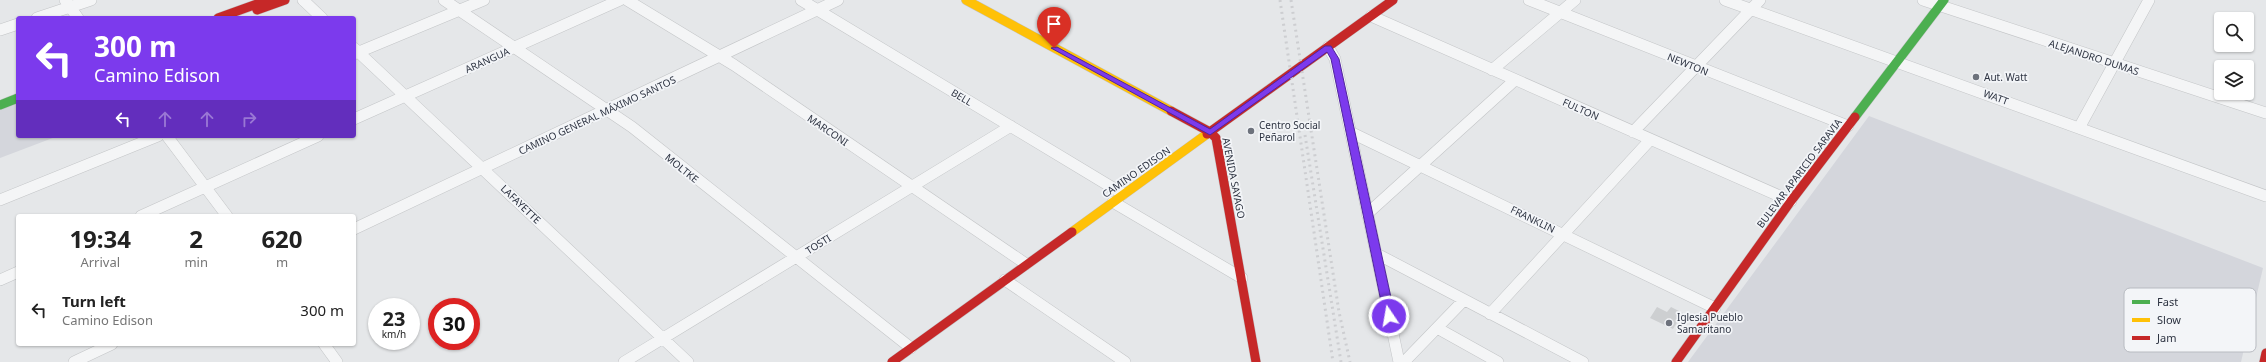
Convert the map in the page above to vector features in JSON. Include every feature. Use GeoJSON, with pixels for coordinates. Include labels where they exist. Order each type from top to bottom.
{"type":"FeatureCollection","features":[{"type":"Feature","properties":{"kind":"street"},"geometry":{"type":"LineString","coordinates":[[41,16],[67,3],[91,0]]}},
{"type":"Feature","properties":{"kind":"street"},"geometry":{"type":"LineString","coordinates":[[224,16],[268,0]]}},
{"type":"Feature","properties":{"kind":"street"},"geometry":{"type":"LineString","coordinates":[[241,16],[285,0]]}},
{"type":"Feature","properties":{"kind":"street"},"geometry":{"type":"LineString","coordinates":[[303,0],[320,16]]}},
{"type":"Feature","properties":{"kind":"street","name":"MOLTKE"},"geometry":{"type":"LineString","coordinates":[[444,0],[632,127],[795,258],[911,348]]}},
{"type":"Feature","properties":{"kind":"street"},"geometry":{"type":"LineString","coordinates":[[356,51],[484,0]]}},
{"type":"Feature","properties":{"kind":"street","name":"ARANGUA"},"geometry":{"type":"LineString","coordinates":[[356,119],[620,0]]}},
{"type":"Feature","properties":{"kind":"street","name":"MARCONI"},"geometry":{"type":"LineString","coordinates":[[627,0],[720,57],[1026,264]]}},
{"type":"Feature","properties":{"kind":"street","name":"BELL"},"geometry":{"type":"LineString","coordinates":[[801,0],[1123,194]]}},
{"type":"Feature","properties":{"kind":"street","name":"CAMINO GENERAL MÁXIMO SANTOS"},"geometry":{"type":"LineString","coordinates":[[356,228],[484,169],[838,0]]}},
{"type":"Feature","properties":{"kind":"street","name":"AVENIDA SAYAGO"},"geometry":{"type":"LineString","coordinates":[[966,0],[1210,132],[1216,138],[1256,362]]}},
{"type":"Feature","properties":{"kind":"street","name":"CAMINO EDISON"},"geometry":{"type":"LineString","coordinates":[[892,362],[1393,0]]}},
{"type":"Feature","properties":{"kind":"street","name":"NEWTON"},"geometry":{"type":"LineString","coordinates":[[1529,0],[1695,67],[1848,126]]}},
{"type":"Feature","properties":{"kind":"street"},"geometry":{"type":"LineString","coordinates":[[1492,70],[1575,0]]}},
{"type":"Feature","properties":{"kind":"street","name":"WATT"},"geometry":{"type":"LineString","coordinates":[[1725,0],[1897,61],[2266,196]]}},
{"type":"Feature","properties":{"kind":"street"},"geometry":{"type":"LineString","coordinates":[[1633,132],[1760,0]]}},
{"type":"Feature","properties":{"kind":"street","name":"ALEJANDRO DUMAS"},"geometry":{"type":"LineString","coordinates":[[1923,0],[1942,3],[2114,64],[2266,113]]}},
{"type":"Feature","properties":{"kind":"street"},"geometry":{"type":"LineString","coordinates":[[2079,128],[2149,0]]}},
{"type":"Feature","properties":{"kind":"street"},"geometry":{"type":"LineString","coordinates":[[67,3],[77,16]]}},
{"type":"Feature","properties":{"kind":"street","name":"BULEVAR APARICIO SARAVIA"},"geometry":{"type":"LineString","coordinates":[[1676,362],[1791,201],[1942,3]]}},
{"type":"Feature","properties":{"kind":"street","name":"FULTON"},"geometry":{"type":"LineString","coordinates":[[1371,16],[1791,201]]}},
{"type":"Feature","properties":{"kind":"street"},"geometry":{"type":"LineString","coordinates":[[0,30],[16,25]]}},
{"type":"Feature","properties":{"kind":"street"},"geometry":{"type":"LineString","coordinates":[[1328,47],[1335,59],[1399,362]]}},
{"type":"Feature","properties":{"kind":"street","name":"LAFAYETTE"},"geometry":{"type":"LineString","coordinates":[[356,51],[404,97],[484,169],[688,362]]}},
{"type":"Feature","properties":{"kind":"street"},"geometry":{"type":"LineString","coordinates":[[1367,214],[1423,166],[1516,80]]}},
{"type":"Feature","properties":{"kind":"street"},"geometry":{"type":"LineString","coordinates":[[0,98],[16,92]]}},
{"type":"Feature","properties":{"kind":"street"},"geometry":{"type":"LineString","coordinates":[[0,104],[16,99]]}},
{"type":"Feature","properties":{"kind":"street","name":"TOSTI"},"geometry":{"type":"LineString","coordinates":[[624,362],[1011,126]]}},
{"type":"Feature","properties":{"kind":"street","name":"FRANKLIN"},"geometry":{"type":"LineString","coordinates":[[1350,132],[1715,308]]}},
{"type":"Feature","properties":{"kind":"street"},"geometry":{"type":"LineString","coordinates":[[0,200],[153,138]]}},
{"type":"Feature","properties":{"kind":"street"},"geometry":{"type":"LineString","coordinates":[[168,138],[225,214]]}},
{"type":"Feature","properties":{"kind":"street"},"geometry":{"type":"LineString","coordinates":[[145,214],[314,138]]}},
{"type":"Feature","properties":{"kind":"street"},"geometry":{"type":"LineString","coordinates":[[1490,314],[1650,140]]}},
{"type":"Feature","properties":{"kind":"street"},"geometry":{"type":"LineString","coordinates":[[1113,202],[1242,278]]}},
{"type":"Feature","properties":{"kind":"street"},"geometry":{"type":"LineString","coordinates":[[1377,254],[1583,362]]}},
{"type":"Feature","properties":{"kind":"street"},"geometry":{"type":"LineString","coordinates":[[0,280],[16,273]]}},
{"type":"Feature","properties":{"kind":"street"},"geometry":{"type":"LineString","coordinates":[[1005,280],[1125,362]]}},
{"type":"Feature","properties":{"kind":"street"},"geometry":{"type":"LineString","coordinates":[[1404,362],[1464,300]]}},
{"type":"Feature","properties":{"kind":"street"},"geometry":{"type":"LineString","coordinates":[[1438,328],[1498,362]]}},
{"type":"Feature","properties":{"kind":"street"},"geometry":{"type":"LineString","coordinates":[[74,362],[108,346]]}},
{"type":"Feature","properties":{"kind":"street"},"geometry":{"type":"LineString","coordinates":[[325,346],[337,362]]}},
{"type":"Feature","properties":{"kind":"street"},"geometry":{"type":"LineString","coordinates":[[2264,362],[2266,353]]}},
{"type":"Feature","properties":{"kind":"shaded area"},"geometry":{"type":"Polygon","coordinates":[[[16,104],[16,138],[53,138],[0,158],[0,109],[16,104]]]}},
{"type":"Feature","properties":{"kind":"shaded area"},"geometry":{"type":"Polygon","coordinates":[[[1869,116],[2263,268],[2256,298],[2256,288],[2124,288],[2124,352],[2243,352],[2241,362],[1688,362],[1869,116]]]}},
{"type":"Feature","properties":{"kind":"building","name":"Iglesia Pueblo Samaritano"},"geometry":{"type":"Polygon","coordinates":[[[1657,307],[1667,312],[1671,307],[1683,313],[1673,329],[1650,318],[1657,307]]]}},
{"type":"Feature","properties":{"kind":"railway"},"geometry":{"type":"LineString","coordinates":[[1280,0],[1333,362]]}},
{"type":"Feature","properties":{"kind":"railway"},"geometry":{"type":"LineString","coordinates":[[1291,0],[1339,312],[1350,362]]}},
{"type":"Feature","properties":{"kind":"railway"},"geometry":{"type":"LineString","coordinates":[[1305,135],[1341,362]]}},
{"type":"Feature","properties":{"kind":"traffic: fast"},"geometry":{"type":"LineString","coordinates":[[1855,117],[1944,0]]}},
{"type":"Feature","properties":{"kind":"traffic: fast"},"geometry":{"type":"LineString","coordinates":[[0,105],[16,99]]}},
{"type":"Feature","properties":{"kind":"traffic: slow"},"geometry":{"type":"LineString","coordinates":[[966,0],[1171,111]]}},
{"type":"Feature","properties":{"kind":"traffic: slow"},"geometry":{"type":"LineString","coordinates":[[1072,232],[1207,134]]}},
{"type":"Feature","properties":{"kind":"traffic: jam"},"geometry":{"type":"LineString","coordinates":[[224,16],[268,0]]}},
{"type":"Feature","properties":{"kind":"traffic: jam"},"geometry":{"type":"LineString","coordinates":[[257,10],[285,0]]}},
{"type":"Feature","properties":{"kind":"traffic: jam"},"geometry":{"type":"LineString","coordinates":[[1207,134],[1393,0]]}},
{"type":"Feature","properties":{"kind":"traffic: jam"},"geometry":{"type":"LineString","coordinates":[[1171,111],[1210,132],[1216,138],[1256,362]]}},
{"type":"Feature","properties":{"kind":"traffic: jam"},"geometry":{"type":"LineString","coordinates":[[1676,362],[1791,201],[1855,117]]}},
{"type":"Feature","properties":{"kind":"traffic: jam"},"geometry":{"type":"LineString","coordinates":[[892,362],[1072,232]]}},
{"type":"Feature","properties":{"kind":"traffic: jam"},"geometry":{"type":"LineString","coordinates":[[2264,362],[2266,353]]}},
{"type":"Feature","properties":{"kind":"place","name":"Aut. Watt"},"geometry":{"type":"Point","coordinates":[1976,77]}},
{"type":"Feature","properties":{"kind":"place","name":"Centro Social Peñarol"},"geometry":{"type":"Point","coordinates":[1251,131]}},
{"type":"Feature","properties":{"kind":"place","name":"Iglesia Pueblo Samaritano"},"geometry":{"type":"Point","coordinates":[1669,323]}},
{"type":"Feature","properties":{"kind":"route"},"geometry":{"type":"LineString","coordinates":[[1054,48],[1210,132],[1328,47],[1335,59],[1389,316]]}}]}
